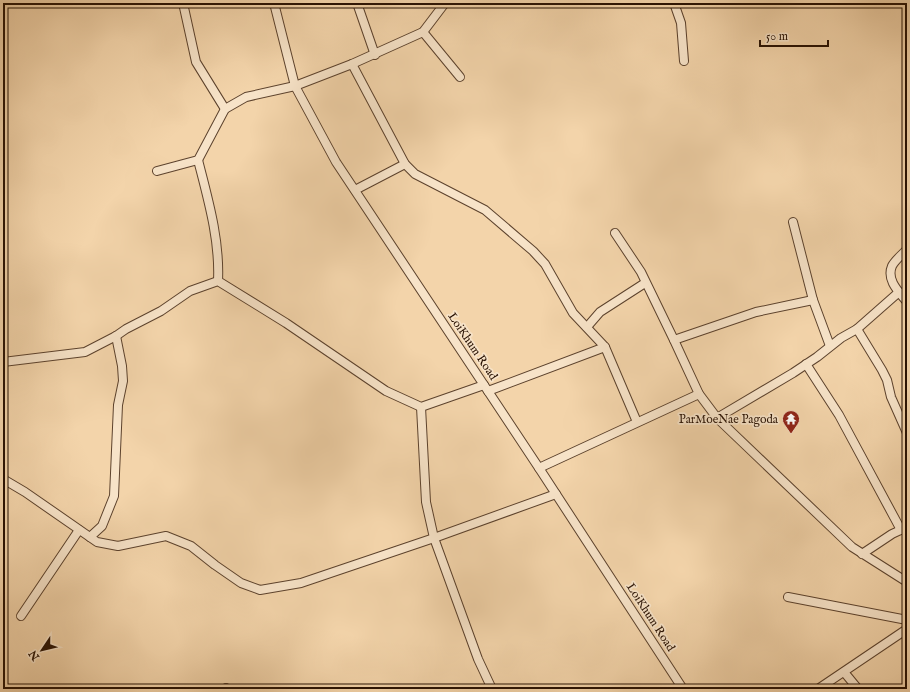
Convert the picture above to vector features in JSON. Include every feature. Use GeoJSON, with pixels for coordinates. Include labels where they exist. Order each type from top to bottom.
{"type":"FeatureCollection","features":[{"type":"Feature","properties":{"kind":"street"},"geometry":{"type":"LineString","coordinates":[[182,3],[196,62],[225,109]]}},
{"type":"Feature","properties":{"kind":"street","name":"LoiKhum Road"},"geometry":{"type":"LineString","coordinates":[[274,3],[295,86],[336,162],[539,468],[683,689]]}},
{"type":"Feature","properties":{"kind":"street"},"geometry":{"type":"LineString","coordinates":[[357,3],[375,54]]}},
{"type":"Feature","properties":{"kind":"street"},"geometry":{"type":"LineString","coordinates":[[435,3],[437,12]]}},
{"type":"Feature","properties":{"kind":"street"},"geometry":{"type":"LineString","coordinates":[[218,281],[219,261],[208,202],[198,160],[225,109],[246,98],[295,86],[352,64],[423,32],[445,3]]}},
{"type":"Feature","properties":{"kind":"street"},"geometry":{"type":"LineString","coordinates":[[674,3],[681,23],[684,61]]}},
{"type":"Feature","properties":{"kind":"street"},"geometry":{"type":"LineString","coordinates":[[423,32],[460,77]]}},
{"type":"Feature","properties":{"kind":"street"},"geometry":{"type":"LineString","coordinates":[[352,64],[372,105],[405,164],[415,174],[485,210],[533,251],[545,264],[573,313],[605,347],[637,422]]}},
{"type":"Feature","properties":{"kind":"street"},"geometry":{"type":"LineString","coordinates":[[157,171],[198,160]]}},
{"type":"Feature","properties":{"kind":"street"},"geometry":{"type":"LineString","coordinates":[[355,190],[405,164]]}},
{"type":"Feature","properties":{"kind":"street"},"geometry":{"type":"LineString","coordinates":[[793,222],[813,300],[830,346]]}},
{"type":"Feature","properties":{"kind":"street"},"geometry":{"type":"LineString","coordinates":[[615,233],[640,272],[674,340],[698,394],[717,418],[852,548],[907,582]]}},
{"type":"Feature","properties":{"kind":"street"},"geometry":{"type":"LineString","coordinates":[[907,249],[892,266],[891,275],[893,284],[907,302]]}},
{"type":"Feature","properties":{"kind":"street"},"geometry":{"type":"LineString","coordinates":[[3,362],[85,352],[161,311],[190,291],[218,281]]}},
{"type":"Feature","properties":{"kind":"street"},"geometry":{"type":"LineString","coordinates":[[218,281],[286,323],[386,391],[421,407],[486,388],[605,347]]}},
{"type":"Feature","properties":{"kind":"street"},"geometry":{"type":"LineString","coordinates":[[587,327],[600,312],[645,283]]}},
{"type":"Feature","properties":{"kind":"street"},"geometry":{"type":"LineString","coordinates":[[717,418],[806,364],[841,338],[856,329],[899,292]]}},
{"type":"Feature","properties":{"kind":"street"},"geometry":{"type":"LineString","coordinates":[[674,340],[756,312],[813,300]]}},
{"type":"Feature","properties":{"kind":"street"},"geometry":{"type":"LineString","coordinates":[[856,329],[887,380],[891,397],[907,433]]}},
{"type":"Feature","properties":{"kind":"street"},"geometry":{"type":"LineString","coordinates":[[90,537],[102,526],[114,496],[118,405],[123,380],[122,366],[116,336]]}},
{"type":"Feature","properties":{"kind":"street"},"geometry":{"type":"LineString","coordinates":[[806,364],[840,415],[904,528],[892,534],[862,554]]}},
{"type":"Feature","properties":{"kind":"street"},"geometry":{"type":"LineString","coordinates":[[539,468],[698,394]]}},
{"type":"Feature","properties":{"kind":"street"},"geometry":{"type":"LineString","coordinates":[[421,407],[426,502],[434,538],[478,659],[492,689]]}},
{"type":"Feature","properties":{"kind":"street"},"geometry":{"type":"LineString","coordinates":[[3,479],[25,492],[96,542],[118,546],[166,536],[191,546],[241,583],[260,590],[301,583],[434,538],[556,494]]}},
{"type":"Feature","properties":{"kind":"street"},"geometry":{"type":"LineString","coordinates":[[21,616],[79,530]]}},
{"type":"Feature","properties":{"kind":"street"},"geometry":{"type":"LineString","coordinates":[[788,597],[907,620]]}},
{"type":"Feature","properties":{"kind":"street"},"geometry":{"type":"LineString","coordinates":[[818,689],[907,629]]}},
{"type":"Feature","properties":{"kind":"street"},"geometry":{"type":"LineString","coordinates":[[844,672],[858,689]]}},
{"type":"Feature","properties":{"kind":"place","name":"ParMoeNae Pagoda"},"geometry":{"type":"Point","coordinates":[791,434]}}]}
